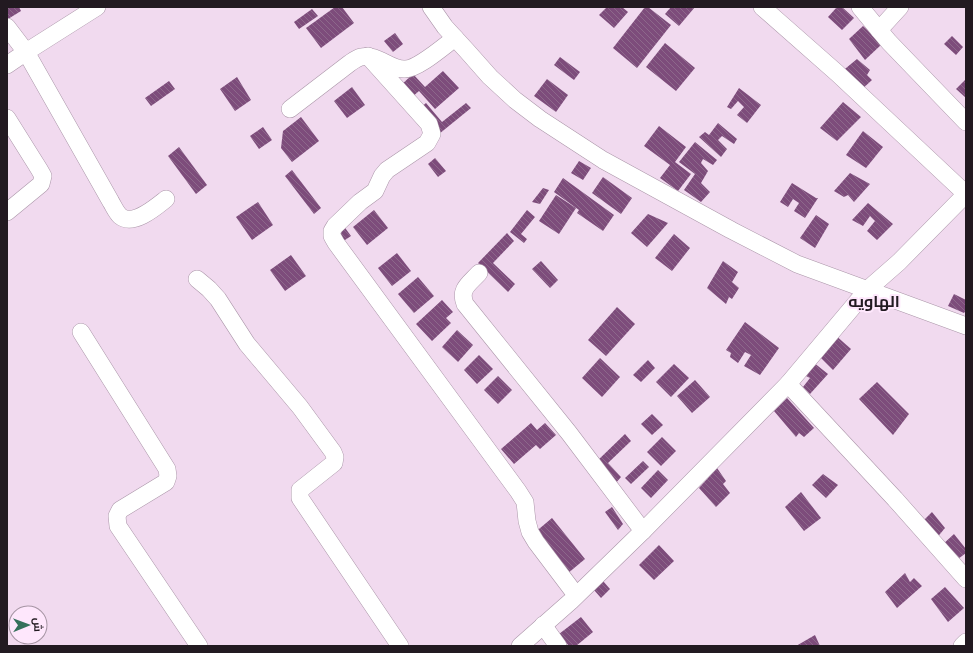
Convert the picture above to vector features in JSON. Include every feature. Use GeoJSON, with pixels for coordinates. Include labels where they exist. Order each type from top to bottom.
{"type":"FeatureCollection","features":[{"type":"Feature","properties":{"kind":"street"},"geometry":{"type":"LineString","coordinates":[[7,65],[97,7]]}},
{"type":"Feature","properties":{"kind":"street"},"geometry":{"type":"LineString","coordinates":[[431,7],[455,38],[490,77],[515,100],[540,119],[603,160],[731,230],[797,264],[966,326]]}},
{"type":"Feature","properties":{"kind":"street"},"geometry":{"type":"LineString","coordinates":[[520,646],[643,531],[788,384],[867,290],[899,262],[966,194],[837,73],[762,7]]}},
{"type":"Feature","properties":{"kind":"street"},"geometry":{"type":"LineString","coordinates":[[860,7],[894,48],[966,122]]}},
{"type":"Feature","properties":{"kind":"street"},"geometry":{"type":"LineString","coordinates":[[879,30],[900,7]]}},
{"type":"Feature","properties":{"kind":"street"},"geometry":{"type":"LineString","coordinates":[[7,27],[26,52],[111,202],[121,216],[125,219],[141,217],[166,199]]}},
{"type":"Feature","properties":{"kind":"street"},"geometry":{"type":"LineString","coordinates":[[290,109],[360,57],[368,56],[381,60],[398,69],[407,69],[417,66],[455,38]]}},
{"type":"Feature","properties":{"kind":"street"},"geometry":{"type":"LineString","coordinates":[[368,56],[429,124],[432,134],[427,143],[387,170],[382,176],[375,191],[360,202],[336,226],[332,231],[332,236],[518,491],[525,502],[530,532],[576,595]]}},
{"type":"Feature","properties":{"kind":"street"},"geometry":{"type":"LineString","coordinates":[[7,118],[43,176],[41,184],[7,212]]}},
{"type":"Feature","properties":{"kind":"street"},"geometry":{"type":"LineString","coordinates":[[479,273],[462,292],[462,298],[465,304],[569,433],[643,531]]}},
{"type":"Feature","properties":{"kind":"street"},"geometry":{"type":"LineString","coordinates":[[197,279],[218,299],[247,344],[300,407],[333,452],[335,457],[334,463],[300,490],[300,498],[400,646]]}},
{"type":"Feature","properties":{"kind":"street"},"geometry":{"type":"LineString","coordinates":[[81,332],[167,469],[168,476],[166,482],[120,510],[117,516],[118,526],[199,646]]}},
{"type":"Feature","properties":{"kind":"street"},"geometry":{"type":"LineString","coordinates":[[788,384],[895,499],[966,579]]}},
{"type":"Feature","properties":{"kind":"street"},"geometry":{"type":"LineString","coordinates":[[543,625],[558,646]]}},
{"type":"Feature","properties":{"kind":"street"},"geometry":{"type":"LineString","coordinates":[[962,646],[966,642]]}},
{"type":"Feature","properties":{"kind":"building"},"geometry":{"type":"Polygon","coordinates":[[[7,7],[19,7],[21,11],[8,19],[7,7]]]}},
{"type":"Feature","properties":{"kind":"building"},"geometry":{"type":"Polygon","coordinates":[[[335,7],[342,7],[354,23],[321,48],[306,28],[335,7]]]}},
{"type":"Feature","properties":{"kind":"building"},"geometry":{"type":"Polygon","coordinates":[[[607,7],[622,7],[628,12],[614,28],[599,15],[607,7]]]}},
{"type":"Feature","properties":{"kind":"building"},"geometry":{"type":"Polygon","coordinates":[[[645,7],[648,7],[671,25],[637,68],[613,48],[645,7]]]}},
{"type":"Feature","properties":{"kind":"building"},"geometry":{"type":"Polygon","coordinates":[[[671,7],[695,7],[679,26],[665,14],[671,7]]]}},
{"type":"Feature","properties":{"kind":"building"},"geometry":{"type":"Polygon","coordinates":[[[837,7],[842,7],[854,18],[842,30],[828,17],[837,7]]]}},
{"type":"Feature","properties":{"kind":"building"},"geometry":{"type":"Polygon","coordinates":[[[312,9],[318,16],[299,29],[294,22],[312,9]]]}},
{"type":"Feature","properties":{"kind":"building"},"geometry":{"type":"Polygon","coordinates":[[[863,26],[882,44],[865,60],[849,39],[863,26]]]}},
{"type":"Feature","properties":{"kind":"building"},"geometry":{"type":"Polygon","coordinates":[[[395,33],[403,44],[393,52],[384,41],[395,33]]]}},
{"type":"Feature","properties":{"kind":"building"},"geometry":{"type":"Polygon","coordinates":[[[952,36],[963,47],[956,55],[944,44],[952,36]]]}},
{"type":"Feature","properties":{"kind":"building"},"geometry":{"type":"Polygon","coordinates":[[[665,43],[695,68],[676,91],[646,67],[665,43]]]}},
{"type":"Feature","properties":{"kind":"building"},"geometry":{"type":"Polygon","coordinates":[[[560,57],[580,72],[574,80],[554,65],[560,57]]]}},
{"type":"Feature","properties":{"kind":"building"},"geometry":{"type":"Polygon","coordinates":[[[857,59],[870,70],[867,75],[872,80],[859,92],[840,73],[857,59]]]}},
{"type":"Feature","properties":{"kind":"building"},"geometry":{"type":"Polygon","coordinates":[[[443,71],[459,88],[435,109],[419,91],[411,98],[400,86],[413,74],[425,87],[443,71]]]}},
{"type":"Feature","properties":{"kind":"building"},"geometry":{"type":"Polygon","coordinates":[[[237,77],[251,100],[235,111],[220,89],[237,77]]]}},
{"type":"Feature","properties":{"kind":"building"},"geometry":{"type":"Polygon","coordinates":[[[547,79],[568,95],[556,112],[534,96],[547,79]]]}},
{"type":"Feature","properties":{"kind":"building"},"geometry":{"type":"Polygon","coordinates":[[[966,79],[966,98],[956,89],[966,79]]]}},
{"type":"Feature","properties":{"kind":"building"},"geometry":{"type":"Polygon","coordinates":[[[169,81],[175,89],[151,106],[145,98],[169,81]]]}},
{"type":"Feature","properties":{"kind":"building"},"geometry":{"type":"Polygon","coordinates":[[[352,87],[365,105],[347,118],[334,101],[352,87]]]}},
{"type":"Feature","properties":{"kind":"building"},"geometry":{"type":"Polygon","coordinates":[[[739,88],[761,105],[747,123],[737,115],[744,107],[738,101],[731,109],[727,107],[739,88]]]}},
{"type":"Feature","properties":{"kind":"building"},"geometry":{"type":"Polygon","coordinates":[[[843,102],[861,117],[837,141],[820,128],[843,102]]]}},
{"type":"Feature","properties":{"kind":"building"},"geometry":{"type":"Polygon","coordinates":[[[426,103],[442,122],[466,103],[471,108],[439,134],[419,109],[426,103]]]}},
{"type":"Feature","properties":{"kind":"building"},"geometry":{"type":"Polygon","coordinates":[[[301,117],[319,141],[292,162],[281,148],[283,131],[301,117]]]}},
{"type":"Feature","properties":{"kind":"building"},"geometry":{"type":"Polygon","coordinates":[[[718,123],[737,139],[734,144],[722,136],[718,140],[727,149],[721,157],[699,137],[705,132],[709,135],[718,123]]]}},
{"type":"Feature","properties":{"kind":"building"},"geometry":{"type":"Polygon","coordinates":[[[659,126],[686,147],[675,162],[691,174],[678,191],[660,178],[670,165],[644,146],[659,126]]]}},
{"type":"Feature","properties":{"kind":"building"},"geometry":{"type":"Polygon","coordinates":[[[263,127],[272,140],[259,149],[250,136],[263,127]]]}},
{"type":"Feature","properties":{"kind":"building"},"geometry":{"type":"Polygon","coordinates":[[[863,131],[883,147],[866,168],[846,155],[863,131]]]}},
{"type":"Feature","properties":{"kind":"building"},"geometry":{"type":"Polygon","coordinates":[[[695,142],[717,160],[713,165],[703,159],[701,163],[708,171],[701,183],[710,192],[701,202],[684,190],[695,174],[679,162],[695,142]]]}},
{"type":"Feature","properties":{"kind":"building"},"geometry":{"type":"Polygon","coordinates":[[[179,147],[207,185],[196,194],[168,156],[179,147]]]}},
{"type":"Feature","properties":{"kind":"building"},"geometry":{"type":"Polygon","coordinates":[[[435,158],[446,171],[438,177],[428,164],[435,158]]]}},
{"type":"Feature","properties":{"kind":"building"},"geometry":{"type":"Polygon","coordinates":[[[579,161],[591,168],[583,180],[571,173],[579,161]]]}},
{"type":"Feature","properties":{"kind":"building"},"geometry":{"type":"Polygon","coordinates":[[[292,170],[321,208],[314,214],[285,176],[292,170]]]}},
{"type":"Feature","properties":{"kind":"building"},"geometry":{"type":"Polygon","coordinates":[[[850,173],[870,184],[854,202],[848,195],[844,197],[834,191],[850,173]]]}},
{"type":"Feature","properties":{"kind":"building"},"geometry":{"type":"Polygon","coordinates":[[[603,177],[632,198],[621,214],[592,193],[603,177]]]}},
{"type":"Feature","properties":{"kind":"building"},"geometry":{"type":"Polygon","coordinates":[[[563,178],[614,215],[603,231],[577,213],[579,210],[554,192],[563,178]]]}},
{"type":"Feature","properties":{"kind":"building"},"geometry":{"type":"Polygon","coordinates":[[[792,183],[818,198],[805,218],[794,211],[799,203],[793,199],[788,207],[780,202],[792,183]]]}},
{"type":"Feature","properties":{"kind":"building"},"geometry":{"type":"Polygon","coordinates":[[[543,188],[549,190],[540,204],[532,202],[543,188]]]}},
{"type":"Feature","properties":{"kind":"building"},"geometry":{"type":"Polygon","coordinates":[[[556,195],[576,208],[559,234],[539,221],[556,195]]]}},
{"type":"Feature","properties":{"kind":"building"},"geometry":{"type":"Polygon","coordinates":[[[258,202],[273,225],[252,240],[236,217],[258,202]]]}},
{"type":"Feature","properties":{"kind":"building"},"geometry":{"type":"Polygon","coordinates":[[[868,203],[893,224],[877,240],[867,231],[875,221],[870,216],[863,226],[852,220],[868,203]]]}},
{"type":"Feature","properties":{"kind":"building"},"geometry":{"type":"Polygon","coordinates":[[[374,210],[388,228],[367,245],[353,227],[374,210]]]}},
{"type":"Feature","properties":{"kind":"building"},"geometry":{"type":"Polygon","coordinates":[[[527,210],[535,217],[521,234],[527,239],[524,243],[510,232],[527,210]]]}},
{"type":"Feature","properties":{"kind":"building"},"geometry":{"type":"Polygon","coordinates":[[[648,214],[668,223],[647,247],[631,233],[648,214]]]}},
{"type":"Feature","properties":{"kind":"building"},"geometry":{"type":"Polygon","coordinates":[[[816,215],[829,224],[815,248],[800,238],[816,215]]]}},
{"type":"Feature","properties":{"kind":"building"},"geometry":{"type":"Polygon","coordinates":[[[343,225],[351,236],[342,242],[337,234],[343,225]]]}},
{"type":"Feature","properties":{"kind":"building"},"geometry":{"type":"Polygon","coordinates":[[[507,233],[514,241],[493,263],[515,284],[508,292],[478,263],[507,233]]]}},
{"type":"Feature","properties":{"kind":"building"},"geometry":{"type":"Polygon","coordinates":[[[674,234],[690,248],[672,271],[655,258],[674,234]]]}},
{"type":"Feature","properties":{"kind":"building"},"geometry":{"type":"Polygon","coordinates":[[[397,253],[411,271],[392,286],[378,268],[397,253]]]}},
{"type":"Feature","properties":{"kind":"building"},"geometry":{"type":"Polygon","coordinates":[[[291,255],[306,276],[285,291],[270,270],[291,255]]]}},
{"type":"Feature","properties":{"kind":"building"},"geometry":{"type":"Polygon","coordinates":[[[541,261],[558,280],[550,288],[532,269],[541,261]]]}},
{"type":"Feature","properties":{"kind":"building"},"geometry":{"type":"Polygon","coordinates":[[[723,261],[738,272],[732,282],[739,288],[732,299],[729,297],[726,304],[707,288],[723,261]]]}},
{"type":"Feature","properties":{"kind":"building"},"geometry":{"type":"Polygon","coordinates":[[[418,277],[434,296],[414,313],[398,294],[418,277]]]}},
{"type":"Feature","properties":{"kind":"building"},"geometry":{"type":"Polygon","coordinates":[[[954,294],[966,300],[966,310],[964,313],[948,306],[954,294]]]}},
{"type":"Feature","properties":{"kind":"building"},"geometry":{"type":"Polygon","coordinates":[[[442,300],[453,312],[446,318],[451,323],[432,341],[416,324],[442,300]]]}},
{"type":"Feature","properties":{"kind":"building"},"geometry":{"type":"Polygon","coordinates":[[[617,307],[635,324],[606,356],[588,340],[617,307]]]}},
{"type":"Feature","properties":{"kind":"building"},"geometry":{"type":"Polygon","coordinates":[[[745,322],[779,348],[760,375],[744,366],[751,355],[745,352],[738,363],[730,357],[731,353],[726,350],[745,322]]]}},
{"type":"Feature","properties":{"kind":"building"},"geometry":{"type":"Polygon","coordinates":[[[457,330],[473,345],[458,362],[442,347],[457,330]]]}},
{"type":"Feature","properties":{"kind":"building"},"geometry":{"type":"Polygon","coordinates":[[[834,334],[851,349],[833,370],[819,356],[834,334]]]}},
{"type":"Feature","properties":{"kind":"building"},"geometry":{"type":"Polygon","coordinates":[[[479,355],[493,369],[477,384],[464,370],[479,355]]]}},
{"type":"Feature","properties":{"kind":"building"},"geometry":{"type":"Polygon","coordinates":[[[600,358],[620,377],[602,397],[582,378],[600,358]]]}},
{"type":"Feature","properties":{"kind":"building"},"geometry":{"type":"Polygon","coordinates":[[[648,360],[655,368],[641,382],[633,375],[648,360]]]}},
{"type":"Feature","properties":{"kind":"building"},"geometry":{"type":"Polygon","coordinates":[[[813,362],[828,374],[810,394],[803,387],[810,378],[802,374],[813,362]]]}},
{"type":"Feature","properties":{"kind":"building"},"geometry":{"type":"Polygon","coordinates":[[[674,364],[689,378],[671,397],[656,382],[674,364]]]}},
{"type":"Feature","properties":{"kind":"building"},"geometry":{"type":"Polygon","coordinates":[[[498,376],[512,390],[498,404],[484,390],[498,376]]]}},
{"type":"Feature","properties":{"kind":"building"},"geometry":{"type":"Polygon","coordinates":[[[695,380],[710,397],[692,413],[677,396],[695,380]]]}},
{"type":"Feature","properties":{"kind":"building"},"geometry":{"type":"Polygon","coordinates":[[[877,382],[909,414],[893,435],[859,399],[877,382]]]}},
{"type":"Feature","properties":{"kind":"building"},"geometry":{"type":"Polygon","coordinates":[[[787,398],[814,428],[804,437],[799,433],[796,437],[774,411],[787,398]]]}},
{"type":"Feature","properties":{"kind":"building"},"geometry":{"type":"Polygon","coordinates":[[[652,414],[663,425],[652,435],[641,424],[652,414]]]}},
{"type":"Feature","properties":{"kind":"building"},"geometry":{"type":"Polygon","coordinates":[[[531,423],[537,430],[545,423],[556,435],[540,449],[536,445],[514,464],[501,449],[531,423]]]}},
{"type":"Feature","properties":{"kind":"building"},"geometry":{"type":"Polygon","coordinates":[[[625,434],[631,441],[608,463],[621,477],[615,484],[595,463],[625,434]]]}},
{"type":"Feature","properties":{"kind":"building"},"geometry":{"type":"Polygon","coordinates":[[[662,437],[676,451],[661,466],[647,452],[662,437]]]}},
{"type":"Feature","properties":{"kind":"building"},"geometry":{"type":"Polygon","coordinates":[[[643,461],[649,467],[631,484],[625,478],[643,461]]]}},
{"type":"Feature","properties":{"kind":"building"},"geometry":{"type":"Polygon","coordinates":[[[717,468],[726,481],[723,484],[730,493],[716,507],[699,488],[717,468]]]}},
{"type":"Feature","properties":{"kind":"building"},"geometry":{"type":"Polygon","coordinates":[[[658,470],[668,480],[651,498],[641,488],[658,470]]]}},
{"type":"Feature","properties":{"kind":"building"},"geometry":{"type":"Polygon","coordinates":[[[823,474],[838,485],[826,498],[812,485],[823,474]]]}},
{"type":"Feature","properties":{"kind":"building"},"geometry":{"type":"Polygon","coordinates":[[[801,492],[821,518],[804,531],[785,507],[801,492]]]}},
{"type":"Feature","properties":{"kind":"building"},"geometry":{"type":"Polygon","coordinates":[[[612,507],[623,524],[618,530],[605,512],[612,507]]]}},
{"type":"Feature","properties":{"kind":"building"},"geometry":{"type":"Polygon","coordinates":[[[932,512],[945,528],[935,540],[920,524],[932,512]]]}},
{"type":"Feature","properties":{"kind":"building"},"geometry":{"type":"Polygon","coordinates":[[[552,518],[585,559],[567,574],[533,534],[552,518]]]}},
{"type":"Feature","properties":{"kind":"building"},"geometry":{"type":"Polygon","coordinates":[[[954,534],[966,549],[966,553],[954,562],[941,546],[954,534]]]}},
{"type":"Feature","properties":{"kind":"building"},"geometry":{"type":"Polygon","coordinates":[[[659,545],[674,561],[654,580],[639,565],[659,545]]]}},
{"type":"Feature","properties":{"kind":"building"},"geometry":{"type":"Polygon","coordinates":[[[905,573],[910,582],[914,578],[922,586],[897,608],[885,592],[905,573]]]}},
{"type":"Feature","properties":{"kind":"building"},"geometry":{"type":"Polygon","coordinates":[[[603,581],[610,589],[601,598],[594,590],[603,581]]]}},
{"type":"Feature","properties":{"kind":"building"},"geometry":{"type":"Polygon","coordinates":[[[945,587],[964,608],[948,622],[931,599],[945,587]]]}},
{"type":"Feature","properties":{"kind":"building"},"geometry":{"type":"Polygon","coordinates":[[[581,617],[593,632],[576,646],[569,646],[559,634],[581,617]]]}},
{"type":"Feature","properties":{"kind":"building"},"geometry":{"type":"Polygon","coordinates":[[[815,635],[820,646],[796,646],[815,635]]]}},
{"type":"Feature","properties":{"kind":"district","name":"الهاويه"},"geometry":{"type":"Point","coordinates":[874,301]}}]}
